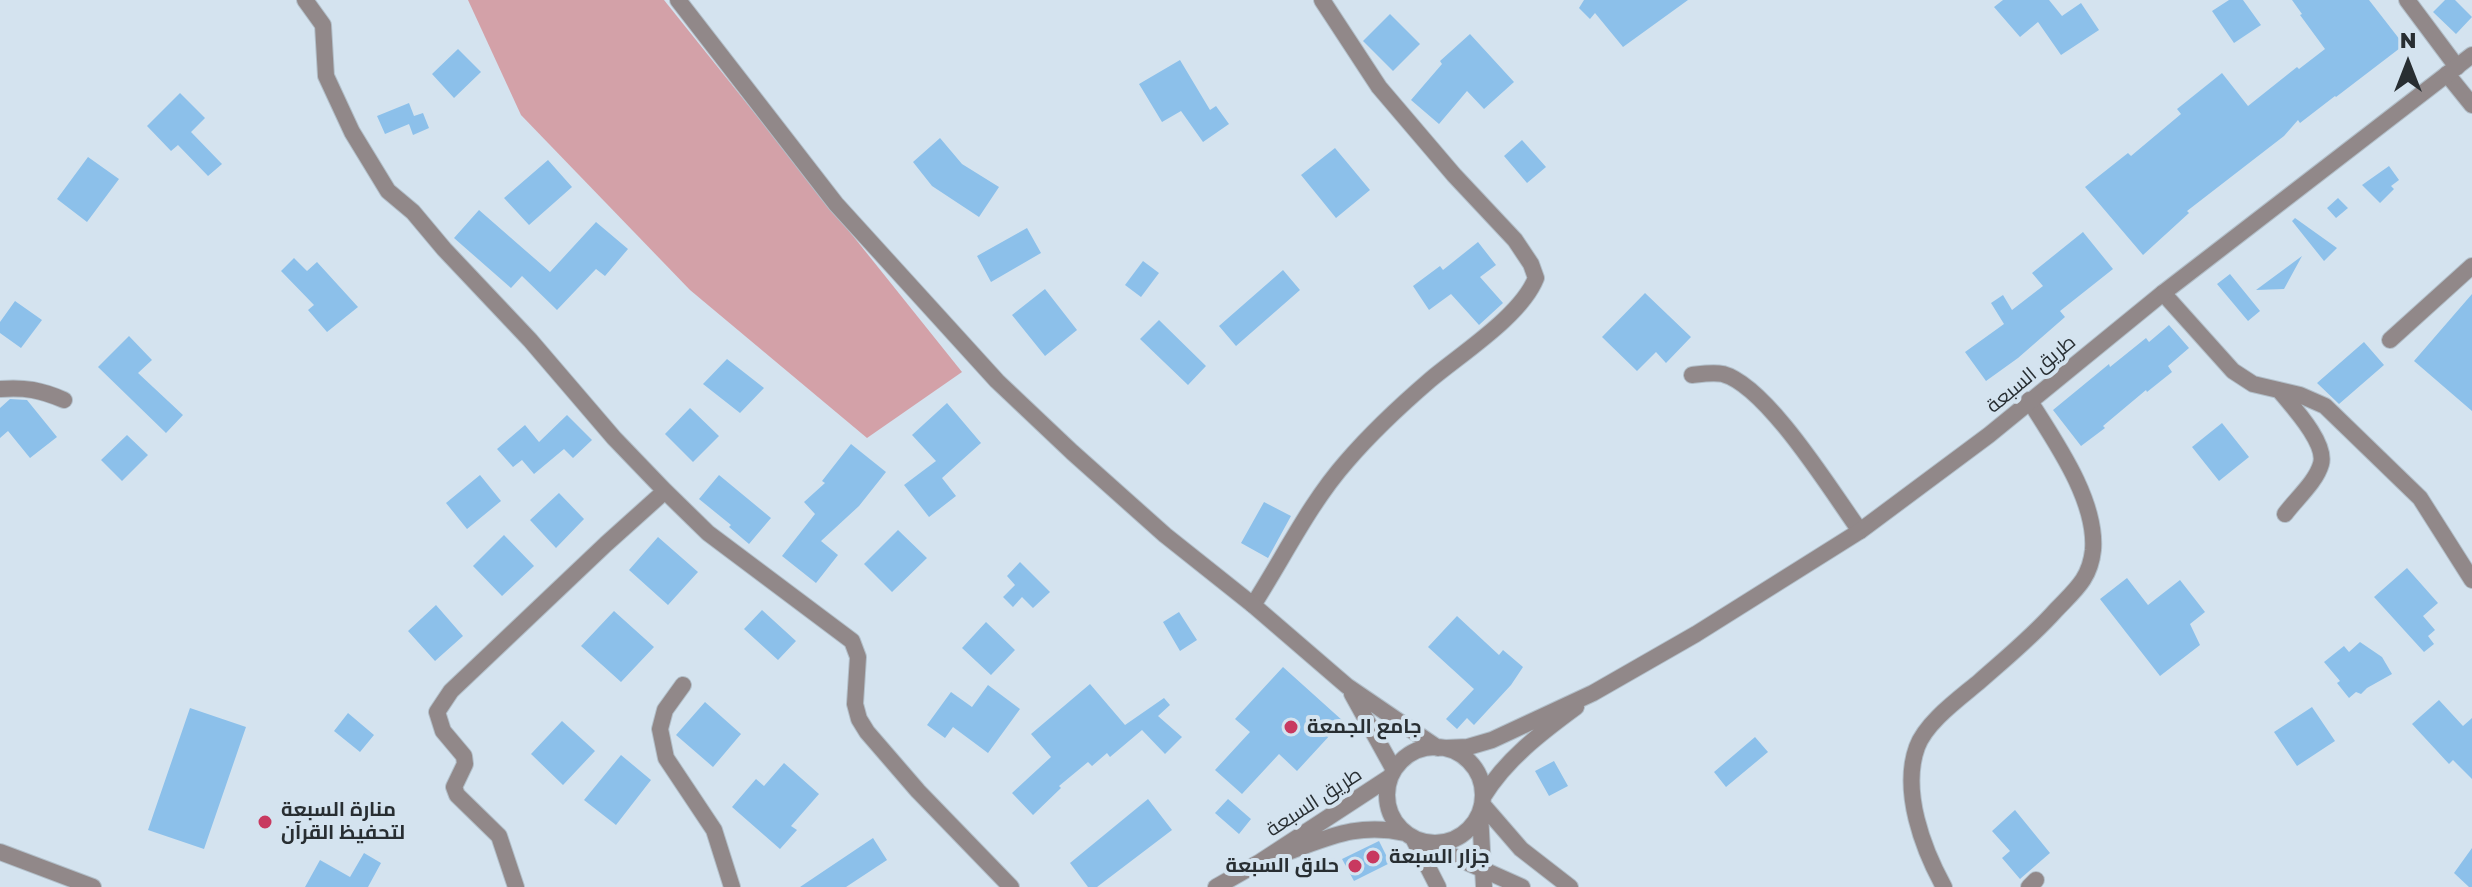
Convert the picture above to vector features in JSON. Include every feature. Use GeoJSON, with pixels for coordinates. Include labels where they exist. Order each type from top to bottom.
{"type":"FeatureCollection","features":[{"type":"Feature","properties":{"kind":"street"},"geometry":{"type":"LineString","coordinates":[[305,0],[323,25],[326,76],[352,132],[388,191],[413,212],[614,438],[708,533],[852,641],[858,657],[855,704],[867,732],[918,791],[1011,887]]}},
{"type":"Feature","properties":{"kind":"street"},"geometry":{"type":"LineString","coordinates":[[678,0],[836,204],[997,381],[1165,535],[1347,686],[1473,766],[1480,781],[1484,879]]}},
{"type":"Feature","properties":{"kind":"street"},"geometry":{"type":"LineString","coordinates":[[1253,605],[1282,561],[1313,504],[1346,462],[1431,379],[1503,321],[1536,278],[1515,240],[1454,175],[1379,87],[1322,0]]}},
{"type":"Feature","properties":{"kind":"street"},"geometry":{"type":"LineString","coordinates":[[2407,0],[2472,105]]}},
{"type":"Feature","properties":{"kind":"street","name":"طريق السبعة"},"geometry":{"type":"LineString","coordinates":[[1593,693],[1696,634],[1860,531],[1989,435],[2163,293],[2472,55]]}},
{"type":"Feature","properties":{"kind":"street"},"geometry":{"type":"LineString","coordinates":[[2390,340],[2472,266]]}},
{"type":"Feature","properties":{"kind":"street"},"geometry":{"type":"LineString","coordinates":[[2163,293],[2233,371],[2253,384],[2325,406],[2381,458],[2420,498],[2472,580]]}},
{"type":"Feature","properties":{"kind":"street"},"geometry":{"type":"LineString","coordinates":[[1692,375],[1720,373],[1737,380],[1759,397],[1788,431],[1860,531]]}},
{"type":"Feature","properties":{"kind":"street"},"geometry":{"type":"LineString","coordinates":[[0,389],[20,387],[40,390],[64,400]]}},
{"type":"Feature","properties":{"kind":"street"},"geometry":{"type":"LineString","coordinates":[[2279,390],[2319,443],[2323,461],[2316,475],[2285,514]]}},
{"type":"Feature","properties":{"kind":"street"},"geometry":{"type":"LineString","coordinates":[[1944,887],[1930,862],[1915,809],[1912,770],[1918,744],[1954,701],[2040,627],[2088,576],[2093,547],[2083,499],[2071,466],[2029,400]]}},
{"type":"Feature","properties":{"kind":"street"},"geometry":{"type":"LineString","coordinates":[[516,887],[499,836],[457,795],[454,787],[465,764],[464,756],[443,731],[437,712],[451,691],[665,491]]}},
{"type":"Feature","properties":{"kind":"street"},"geometry":{"type":"LineString","coordinates":[[683,685],[665,710],[660,729],[666,758],[714,830],[732,887]]}},
{"type":"Feature","properties":{"kind":"street"},"geometry":{"type":"LineString","coordinates":[[1347,686],[1372,726],[1392,774]]}},
{"type":"Feature","properties":{"kind":"street"},"geometry":{"type":"LineString","coordinates":[[1522,887],[1484,879],[1412,837],[1394,821],[1388,807],[1387,792],[1392,774],[1408,756],[1427,748],[1468,747],[1492,740],[1593,693]]}},
{"type":"Feature","properties":{"kind":"street"},"geometry":{"type":"LineString","coordinates":[[1412,837],[1438,843],[1456,838],[1471,827],[1506,766],[1533,740],[1593,693]]}},
{"type":"Feature","properties":{"kind":"street","name":"طريق السبعة"},"geometry":{"type":"LineString","coordinates":[[1216,887],[1260,862],[1392,774]]}},
{"type":"Feature","properties":{"kind":"street"},"geometry":{"type":"LineString","coordinates":[[1482,804],[1521,849],[1570,887]]}},
{"type":"Feature","properties":{"kind":"street","name":"طريق السبعة"},"geometry":{"type":"LineString","coordinates":[[1260,862],[1346,831],[1366,828],[1412,837]]}},
{"type":"Feature","properties":{"kind":"street"},"geometry":{"type":"LineString","coordinates":[[1412,837],[1438,887]]}},
{"type":"Feature","properties":{"kind":"street"},"geometry":{"type":"LineString","coordinates":[[0,852],[93,887]]}},
{"type":"Feature","properties":{"kind":"shaded area"},"geometry":{"type":"Polygon","coordinates":[[[468,0],[664,0],[962,372],[867,438],[690,290],[521,115],[468,0]]]}},
{"type":"Feature","properties":{"kind":"building"},"geometry":{"type":"Polygon","coordinates":[[[1584,0],[1688,0],[1623,47],[1595,13],[1590,19],[1579,8],[1584,0]]]}},
{"type":"Feature","properties":{"kind":"building"},"geometry":{"type":"Polygon","coordinates":[[[2003,0],[2049,0],[2062,16],[2081,3],[2099,30],[2061,55],[2038,22],[2020,37],[1994,7],[2003,0]]]}},
{"type":"Feature","properties":{"kind":"building"},"geometry":{"type":"Polygon","coordinates":[[[2229,0],[2243,0],[2261,25],[2234,43],[2212,11],[2229,0]]]}},
{"type":"Feature","properties":{"kind":"building"},"geometry":{"type":"Polygon","coordinates":[[[2292,0],[2369,0],[2404,45],[2300,123],[2298,120],[2284,136],[2187,211],[2189,213],[2143,255],[2085,187],[2128,153],[2131,156],[2181,114],[2177,109],[2222,73],[2248,106],[2325,49],[2292,0]]]}},
{"type":"Feature","properties":{"kind":"building"},"geometry":{"type":"Polygon","coordinates":[[[2445,0],[2455,0],[2472,17],[2456,34],[2433,12],[2445,0]]]}},
{"type":"Feature","properties":{"kind":"building"},"geometry":{"type":"Polygon","coordinates":[[[1390,14],[1420,44],[1393,71],[1363,41],[1390,14]]]}},
{"type":"Feature","properties":{"kind":"building"},"geometry":{"type":"Polygon","coordinates":[[[1470,34],[1514,82],[1484,109],[1467,91],[1439,124],[1411,100],[1442,64],[1440,61],[1470,34]]]}},
{"type":"Feature","properties":{"kind":"building"},"geometry":{"type":"Polygon","coordinates":[[[458,49],[481,72],[454,98],[432,74],[458,49]]]}},
{"type":"Feature","properties":{"kind":"building"},"geometry":{"type":"Polygon","coordinates":[[[1180,60],[1210,110],[1216,106],[1229,124],[1203,142],[1181,111],[1162,122],[1139,84],[1180,60]]]}},
{"type":"Feature","properties":{"kind":"building"},"geometry":{"type":"Polygon","coordinates":[[[180,93],[205,118],[191,132],[222,164],[208,176],[178,145],[171,151],[147,126],[180,93]]]}},
{"type":"Feature","properties":{"kind":"building"},"geometry":{"type":"Polygon","coordinates":[[[409,103],[414,116],[423,113],[429,128],[413,135],[409,124],[385,134],[377,116],[409,103]]]}},
{"type":"Feature","properties":{"kind":"building"},"geometry":{"type":"Polygon","coordinates":[[[940,138],[962,164],[999,187],[979,217],[932,186],[913,162],[940,138]]]}},
{"type":"Feature","properties":{"kind":"building"},"geometry":{"type":"Polygon","coordinates":[[[1522,140],[1546,167],[1527,183],[1504,156],[1522,140]]]}},
{"type":"Feature","properties":{"kind":"building"},"geometry":{"type":"Polygon","coordinates":[[[1335,148],[1370,190],[1336,218],[1301,175],[1335,148]]]}},
{"type":"Feature","properties":{"kind":"building"},"geometry":{"type":"Polygon","coordinates":[[[88,157],[119,179],[87,222],[57,199],[88,157]]]}},
{"type":"Feature","properties":{"kind":"building"},"geometry":{"type":"Polygon","coordinates":[[[548,160],[572,187],[529,225],[504,198],[548,160]]]}},
{"type":"Feature","properties":{"kind":"building"},"geometry":{"type":"Polygon","coordinates":[[[2389,166],[2399,180],[2380,203],[2362,185],[2389,166]]]}},
{"type":"Feature","properties":{"kind":"building"},"geometry":{"type":"Polygon","coordinates":[[[2338,198],[2348,208],[2336,218],[2327,208],[2338,198]]]}},
{"type":"Feature","properties":{"kind":"building"},"geometry":{"type":"Polygon","coordinates":[[[479,210],[550,272],[596,222],[628,249],[605,276],[596,269],[557,310],[522,276],[511,288],[454,238],[479,210]]]}},
{"type":"Feature","properties":{"kind":"building"},"geometry":{"type":"Polygon","coordinates":[[[2295,218],[2337,248],[2324,261],[2292,221],[2295,218]]]}},
{"type":"Feature","properties":{"kind":"building"},"geometry":{"type":"Polygon","coordinates":[[[1027,228],[1041,253],[991,282],[977,256],[1027,228]]]}},
{"type":"Feature","properties":{"kind":"building"},"geometry":{"type":"Polygon","coordinates":[[[2083,232],[2113,269],[2060,311],[2065,317],[1986,381],[1965,352],[2004,324],[1991,303],[2003,295],[2012,310],[2043,286],[2032,273],[2083,232]]]}},
{"type":"Feature","properties":{"kind":"building"},"geometry":{"type":"Polygon","coordinates":[[[1478,242],[1496,265],[1480,277],[1503,303],[1479,325],[1451,294],[1429,310],[1413,286],[1440,266],[1443,270],[1478,242]]]}},
{"type":"Feature","properties":{"kind":"building"},"geometry":{"type":"Polygon","coordinates":[[[2302,256],[2284,289],[2256,290],[2302,256]]]}},
{"type":"Feature","properties":{"kind":"building"},"geometry":{"type":"Polygon","coordinates":[[[294,258],[307,271],[317,262],[358,307],[327,332],[308,310],[314,305],[281,271],[294,258]]]}},
{"type":"Feature","properties":{"kind":"building"},"geometry":{"type":"Polygon","coordinates":[[[1143,261],[1159,273],[1141,297],[1125,285],[1143,261]]]}},
{"type":"Feature","properties":{"kind":"building"},"geometry":{"type":"Polygon","coordinates":[[[1283,270],[1300,290],[1236,346],[1219,326],[1283,270]]]}},
{"type":"Feature","properties":{"kind":"building"},"geometry":{"type":"Polygon","coordinates":[[[2230,274],[2260,311],[2248,321],[2217,284],[2230,274]]]}},
{"type":"Feature","properties":{"kind":"building"},"geometry":{"type":"Polygon","coordinates":[[[1045,289],[1077,330],[1045,356],[1012,315],[1045,289]]]}},
{"type":"Feature","properties":{"kind":"building"},"geometry":{"type":"Polygon","coordinates":[[[1645,293],[1691,337],[1666,363],[1656,352],[1637,371],[1602,337],[1645,293]]]}},
{"type":"Feature","properties":{"kind":"building"},"geometry":{"type":"Polygon","coordinates":[[[2472,294],[2472,411],[2414,361],[2472,294]]]}},
{"type":"Feature","properties":{"kind":"building"},"geometry":{"type":"Polygon","coordinates":[[[15,301],[42,320],[21,348],[0,333],[0,322],[15,301]]]}},
{"type":"Feature","properties":{"kind":"building"},"geometry":{"type":"Polygon","coordinates":[[[1159,320],[1206,366],[1188,385],[1140,339],[1159,320]]]}},
{"type":"Feature","properties":{"kind":"building"},"geometry":{"type":"Polygon","coordinates":[[[2169,325],[2189,348],[2168,366],[2172,372],[2146,390],[2081,446],[2053,410],[2109,364],[2110,367],[2146,338],[2149,342],[2169,325]]]}},
{"type":"Feature","properties":{"kind":"building"},"geometry":{"type":"Polygon","coordinates":[[[129,336],[152,360],[138,373],[183,415],[166,433],[98,367],[129,336]]]}},
{"type":"Feature","properties":{"kind":"building"},"geometry":{"type":"Polygon","coordinates":[[[2364,342],[2384,365],[2339,404],[2317,383],[2364,342]]]}},
{"type":"Feature","properties":{"kind":"building"},"geometry":{"type":"Polygon","coordinates":[[[727,359],[764,388],[740,413],[703,384],[727,359]]]}},
{"type":"Feature","properties":{"kind":"building"},"geometry":{"type":"Polygon","coordinates":[[[10,399],[27,400],[57,437],[30,458],[8,431],[0,438],[0,408],[10,399]]]}},
{"type":"Feature","properties":{"kind":"building"},"geometry":{"type":"Polygon","coordinates":[[[947,403],[981,443],[942,478],[956,496],[929,517],[904,485],[936,461],[912,435],[947,403]]]}},
{"type":"Feature","properties":{"kind":"building"},"geometry":{"type":"Polygon","coordinates":[[[690,408],[719,436],[693,462],[665,434],[690,408]]]}},
{"type":"Feature","properties":{"kind":"building"},"geometry":{"type":"Polygon","coordinates":[[[567,415],[592,440],[573,458],[564,449],[534,474],[522,460],[513,467],[497,449],[525,425],[539,442],[567,415]]]}},
{"type":"Feature","properties":{"kind":"building"},"geometry":{"type":"Polygon","coordinates":[[[2222,423],[2249,457],[2219,481],[2192,447],[2222,423]]]}},
{"type":"Feature","properties":{"kind":"building"},"geometry":{"type":"Polygon","coordinates":[[[127,435],[148,455],[122,481],[101,460],[127,435]]]}},
{"type":"Feature","properties":{"kind":"building"},"geometry":{"type":"Polygon","coordinates":[[[851,444],[886,472],[859,506],[821,541],[838,555],[816,583],[782,556],[815,514],[804,502],[825,483],[822,481],[851,444]]]}},
{"type":"Feature","properties":{"kind":"building"},"geometry":{"type":"Polygon","coordinates":[[[480,475],[501,501],[467,529],[446,503],[480,475]]]}},
{"type":"Feature","properties":{"kind":"building"},"geometry":{"type":"Polygon","coordinates":[[[719,475],[771,518],[749,544],[699,499],[719,475]]]}},
{"type":"Feature","properties":{"kind":"building"},"geometry":{"type":"Polygon","coordinates":[[[559,493],[584,519],[556,548],[530,520],[559,493]]]}},
{"type":"Feature","properties":{"kind":"building"},"geometry":{"type":"Polygon","coordinates":[[[1264,502],[1291,516],[1268,558],[1241,543],[1264,502]]]}},
{"type":"Feature","properties":{"kind":"building"},"geometry":{"type":"Polygon","coordinates":[[[898,530],[927,558],[892,592],[864,564],[898,530]]]}},
{"type":"Feature","properties":{"kind":"building"},"geometry":{"type":"Polygon","coordinates":[[[504,535],[534,566],[502,596],[473,566],[504,535]]]}},
{"type":"Feature","properties":{"kind":"building"},"geometry":{"type":"Polygon","coordinates":[[[658,537],[698,572],[668,605],[629,570],[658,537]]]}},
{"type":"Feature","properties":{"kind":"building"},"geometry":{"type":"Polygon","coordinates":[[[1020,562],[1050,592],[1033,608],[1022,597],[1013,607],[1003,597],[1015,585],[1007,576],[1020,562]]]}},
{"type":"Feature","properties":{"kind":"building"},"geometry":{"type":"Polygon","coordinates":[[[2407,568],[2438,603],[2423,616],[2435,630],[2428,636],[2434,644],[2424,652],[2374,597],[2407,568]]]}},
{"type":"Feature","properties":{"kind":"building"},"geometry":{"type":"Polygon","coordinates":[[[2127,578],[2148,605],[2180,580],[2205,612],[2190,624],[2200,645],[2160,676],[2100,599],[2127,578]]]}},
{"type":"Feature","properties":{"kind":"building"},"geometry":{"type":"Polygon","coordinates":[[[436,605],[463,636],[435,661],[408,631],[436,605]]]}},
{"type":"Feature","properties":{"kind":"building"},"geometry":{"type":"Polygon","coordinates":[[[762,610],[796,641],[778,660],[744,629],[762,610]]]}},
{"type":"Feature","properties":{"kind":"building"},"geometry":{"type":"Polygon","coordinates":[[[614,611],[654,647],[621,682],[581,646],[614,611]]]}},
{"type":"Feature","properties":{"kind":"building"},"geometry":{"type":"Polygon","coordinates":[[[1179,612],[1197,640],[1180,651],[1163,622],[1179,612]]]}},
{"type":"Feature","properties":{"kind":"building"},"geometry":{"type":"Polygon","coordinates":[[[1457,616],[1499,655],[1503,650],[1523,667],[1511,685],[1474,725],[1467,718],[1457,729],[1446,719],[1474,689],[1428,647],[1457,616]]]}},
{"type":"Feature","properties":{"kind":"building"},"geometry":{"type":"Polygon","coordinates":[[[986,622],[1015,650],[991,675],[962,648],[986,622]]]}},
{"type":"Feature","properties":{"kind":"building"},"geometry":{"type":"Polygon","coordinates":[[[2360,642],[2382,657],[2392,674],[2349,698],[2324,662],[2344,646],[2349,652],[2360,642]]]}},
{"type":"Feature","properties":{"kind":"building","name":"جامع الجمعة"},"geometry":{"type":"Polygon","coordinates":[[[1283,667],[1343,721],[1297,771],[1279,754],[1242,794],[1215,770],[1250,732],[1235,719],[1283,667]]]}},
{"type":"Feature","properties":{"kind":"building"},"geometry":{"type":"Polygon","coordinates":[[[1090,684],[1125,725],[1164,698],[1170,705],[1158,716],[1182,737],[1165,754],[1142,730],[1110,757],[1107,753],[1092,766],[1088,762],[1059,786],[1061,788],[1033,815],[1012,793],[1051,757],[1031,734],[1090,684]]]}},
{"type":"Feature","properties":{"kind":"building"},"geometry":{"type":"Polygon","coordinates":[[[988,685],[1020,709],[988,753],[953,727],[945,738],[927,725],[951,692],[972,707],[988,685]]]}},
{"type":"Feature","properties":{"kind":"building"},"geometry":{"type":"Polygon","coordinates":[[[2439,700],[2463,726],[2472,718],[2472,779],[2453,760],[2449,764],[2412,724],[2439,700]]]}},
{"type":"Feature","properties":{"kind":"building"},"geometry":{"type":"Polygon","coordinates":[[[705,702],[741,734],[713,767],[676,735],[705,702]]]}},
{"type":"Feature","properties":{"kind":"building"},"geometry":{"type":"Polygon","coordinates":[[[2312,707],[2335,741],[2297,766],[2274,732],[2312,707]]]}},
{"type":"Feature","properties":{"kind":"building"},"geometry":{"type":"Polygon","coordinates":[[[190,708],[246,727],[204,849],[148,830],[190,708]]]}},
{"type":"Feature","properties":{"kind":"building"},"geometry":{"type":"Polygon","coordinates":[[[348,713],[374,735],[360,752],[334,731],[348,713]]]}},
{"type":"Feature","properties":{"kind":"building"},"geometry":{"type":"Polygon","coordinates":[[[562,721],[595,751],[563,785],[531,754],[562,721]]]}},
{"type":"Feature","properties":{"kind":"building"},"geometry":{"type":"Polygon","coordinates":[[[1755,737],[1768,752],[1726,787],[1714,772],[1755,737]]]}},
{"type":"Feature","properties":{"kind":"building"},"geometry":{"type":"Polygon","coordinates":[[[621,755],[651,780],[616,825],[584,800],[621,755]]]}},
{"type":"Feature","properties":{"kind":"building"},"geometry":{"type":"Polygon","coordinates":[[[1554,761],[1568,786],[1549,796],[1535,771],[1554,761]]]}},
{"type":"Feature","properties":{"kind":"building"},"geometry":{"type":"Polygon","coordinates":[[[784,763],[819,794],[791,826],[797,830],[780,849],[732,807],[756,779],[764,786],[784,763]]]}},
{"type":"Feature","properties":{"kind":"building"},"geometry":{"type":"Polygon","coordinates":[[[1148,799],[1172,830],[1097,887],[1088,887],[1070,863],[1148,799]]]}},
{"type":"Feature","properties":{"kind":"building"},"geometry":{"type":"Polygon","coordinates":[[[1228,799],[1251,819],[1239,834],[1215,813],[1228,799]]]}},
{"type":"Feature","properties":{"kind":"building"},"geometry":{"type":"Polygon","coordinates":[[[2015,810],[2050,853],[2020,879],[2002,858],[2010,851],[1992,831],[2015,810]]]}},
{"type":"Feature","properties":{"kind":"building"},"geometry":{"type":"Polygon","coordinates":[[[873,838],[887,860],[846,887],[800,887],[873,838]]]}},
{"type":"Feature","properties":{"kind":"building"},"geometry":{"type":"Polygon","coordinates":[[[1379,841],[1390,863],[1354,881],[1342,859],[1379,841]]]}},
{"type":"Feature","properties":{"kind":"building"},"geometry":{"type":"Polygon","coordinates":[[[2472,848],[2472,887],[2469,887],[2454,873],[2472,848]]]}},
{"type":"Feature","properties":{"kind":"building"},"geometry":{"type":"Polygon","coordinates":[[[364,853],[381,863],[368,887],[305,887],[320,860],[350,877],[364,853]]]}},
{"type":"Feature","properties":{"kind":"place","name":"جامع الجمعة"},"geometry":{"type":"Point","coordinates":[1291,727]}},
{"type":"Feature","properties":{"kind":"place","name":"منارة السبعة لتحفيظ القرآن"},"geometry":{"type":"Point","coordinates":[265,822]}},
{"type":"Feature","properties":{"kind":"place","name":"جزار السبعة"},"geometry":{"type":"Point","coordinates":[1373,857]}},
{"type":"Feature","properties":{"kind":"place","name":"حلاق السبعة"},"geometry":{"type":"Point","coordinates":[1355,866]}}]}
